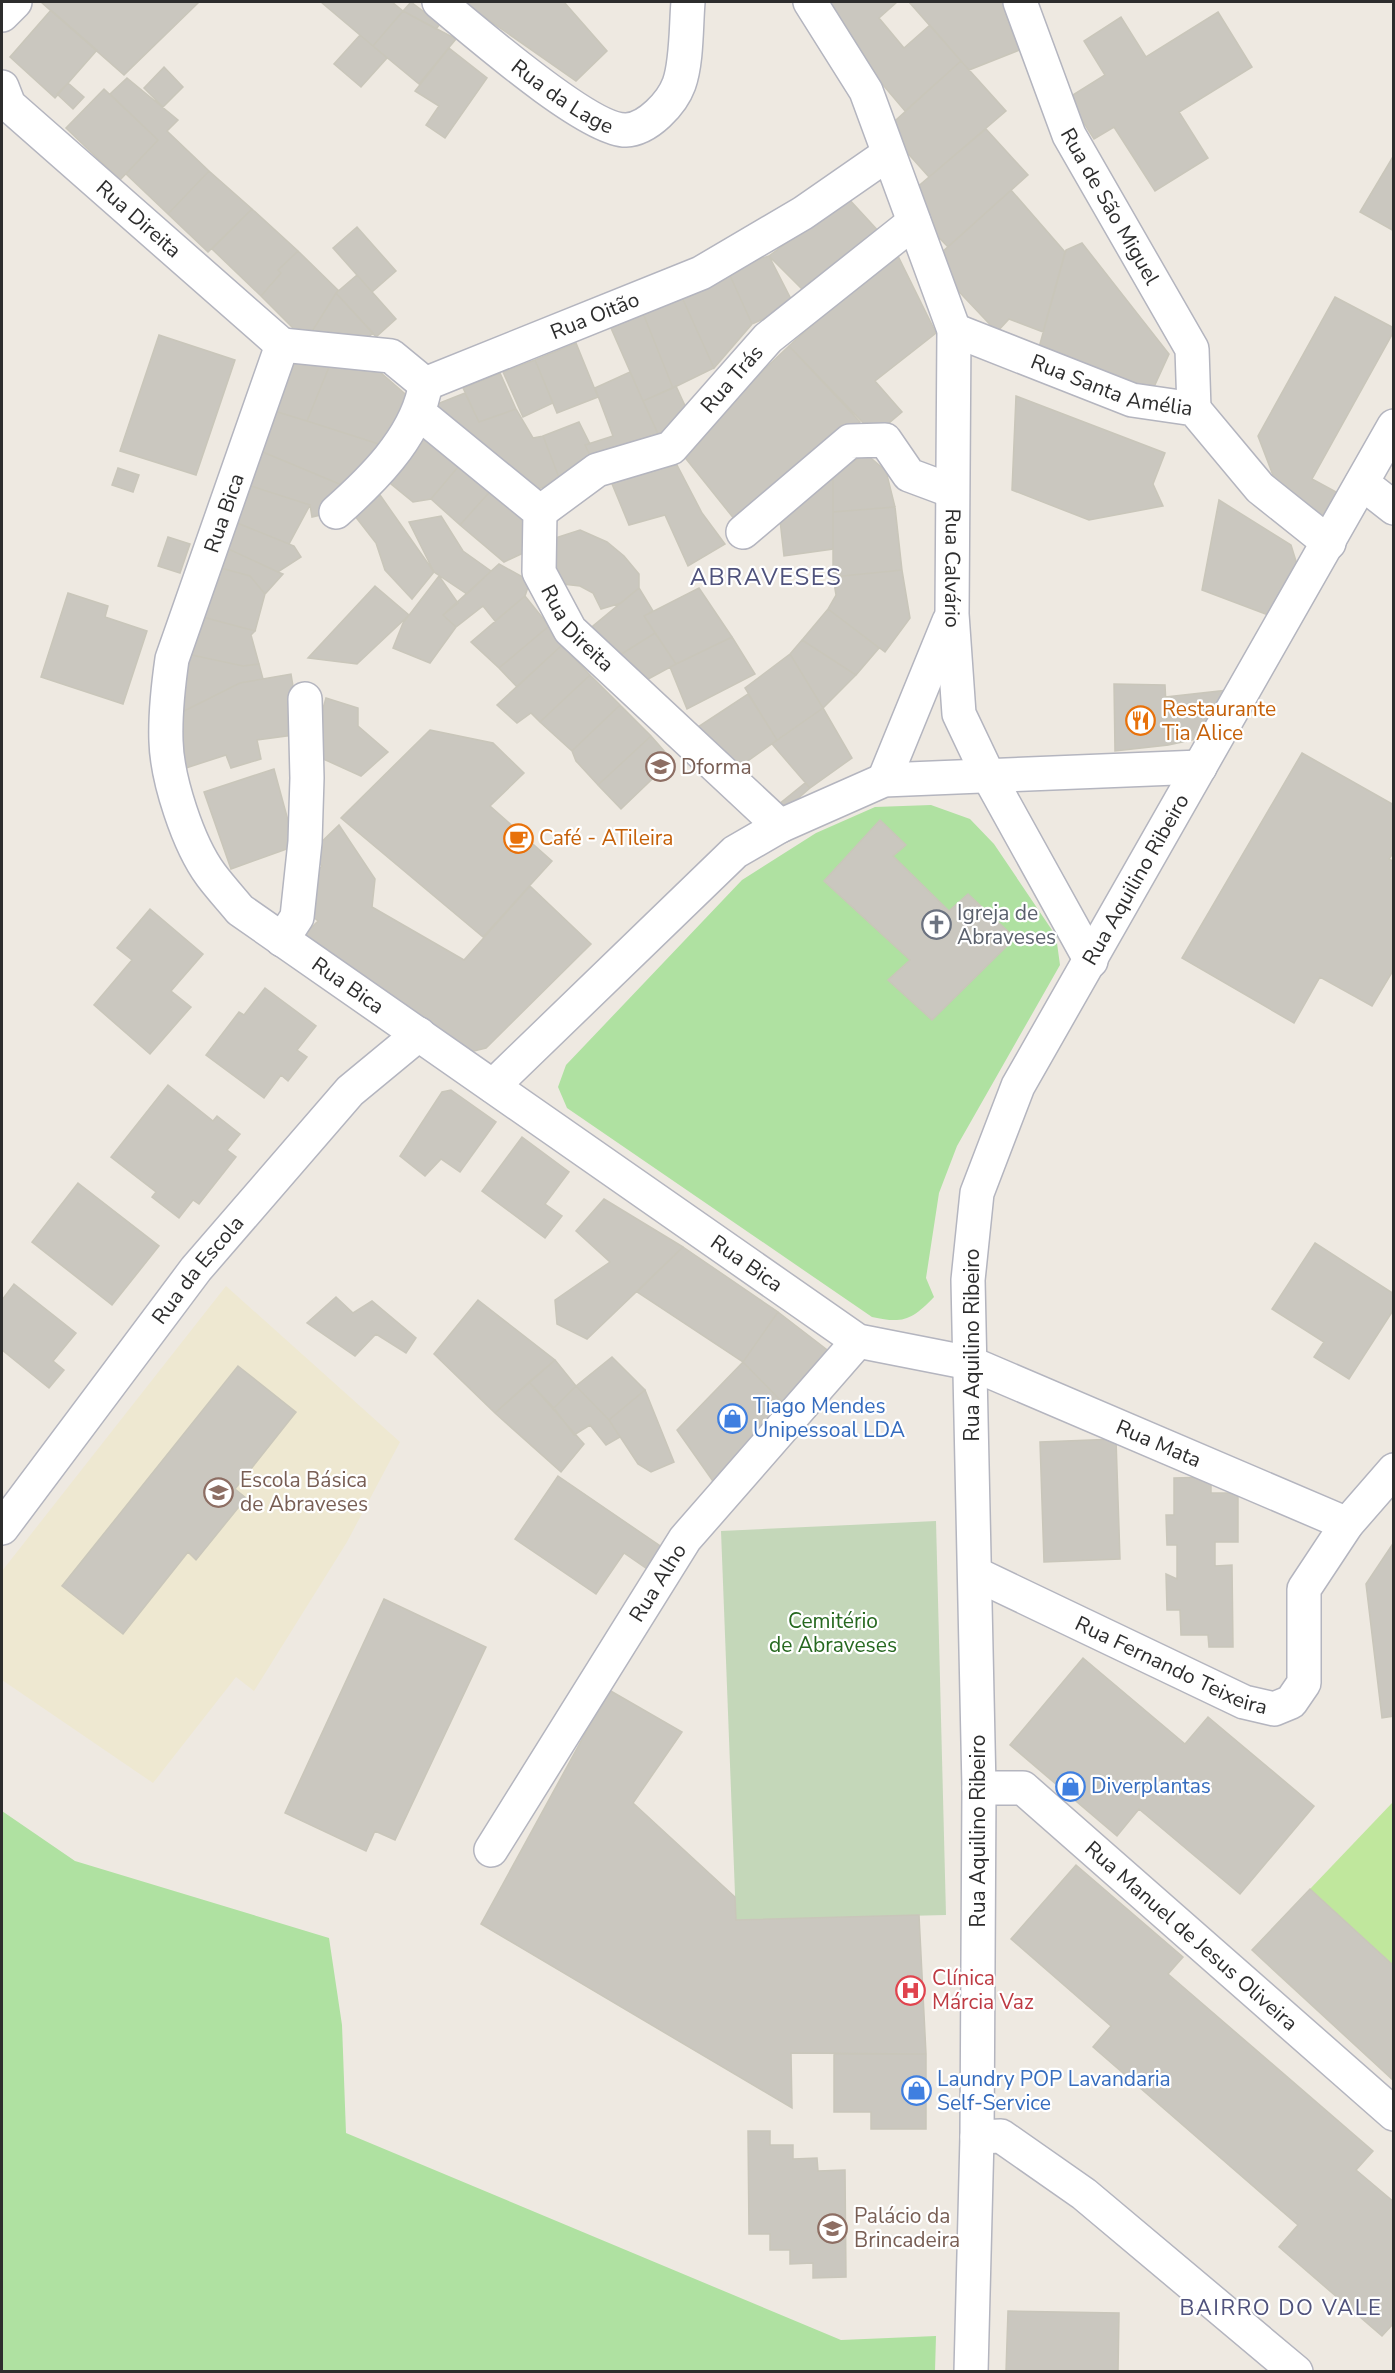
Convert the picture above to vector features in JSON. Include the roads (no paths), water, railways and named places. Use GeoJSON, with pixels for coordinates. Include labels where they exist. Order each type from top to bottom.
{"type":"FeatureCollection","features":[{"type":"Feature","properties":{"kind":"street"},"geometry":{"type":"LineString","coordinates":[[2,15],[15,2]]}},
{"type":"Feature","properties":{"kind":"street","name":"Rua da Lage"},"geometry":{"type":"LineString","coordinates":[[439,2],[516,65],[596,122],[626,130],[644,125],[663,108],[679,84],[688,2]]}},
{"type":"Feature","properties":{"kind":"street","name":"Rua Calvário"},"geometry":{"type":"LineString","coordinates":[[810,2],[866,91],[954,330],[952,614],[959,714],[988,775],[1091,961]]}},
{"type":"Feature","properties":{"kind":"street","name":"Rua de São Miguel"},"geometry":{"type":"LineString","coordinates":[[1020,2],[1069,135],[1192,349],[1194,409]]}},
{"type":"Feature","properties":{"kind":"street","name":"Rua Direita"},"geometry":{"type":"LineString","coordinates":[[3,103],[282,345]]}},
{"type":"Feature","properties":{"kind":"street","name":"Rua Oitão"},"geometry":{"type":"LineString","coordinates":[[422,399],[701,273],[803,213],[888,154]]}},
{"type":"Feature","properties":{"kind":"street","name":"Rua Trás"},"geometry":{"type":"LineString","coordinates":[[540,512],[597,470],[671,448],[768,338],[914,222]]}},
{"type":"Feature","properties":{"kind":"street","name":"Rua Santa Amélia"},"geometry":{"type":"LineString","coordinates":[[954,330],[1132,400],[1194,409],[1260,488],[1329,543]]}},
{"type":"Feature","properties":{"kind":"street"},"geometry":{"type":"LineString","coordinates":[[282,345],[391,356],[422,399],[540,512]]}},
{"type":"Feature","properties":{"kind":"street","name":"Rua Bica"},"geometry":{"type":"LineString","coordinates":[[282,345],[172,659],[166,700],[166,744],[175,789],[189,833],[209,873],[240,910],[858,1341],[970,1363]]}},
{"type":"Feature","properties":{"kind":"street"},"geometry":{"type":"LineString","coordinates":[[336,512],[374,477],[422,399]]}},
{"type":"Feature","properties":{"kind":"street","name":"Rua Aquilino Ribeiro"},"geometry":{"type":"LineString","coordinates":[[971,2372],[977,2137],[979,1788],[968,1280],[977,1193],[1018,1086],[1394,426]]}},
{"type":"Feature","properties":{"kind":"street"},"geometry":{"type":"LineString","coordinates":[[743,532],[850,441],[885,440],[909,475],[952,491]]}},
{"type":"Feature","properties":{"kind":"street"},"geometry":{"type":"LineString","coordinates":[[1362,483],[1394,508]]}},
{"type":"Feature","properties":{"kind":"street","name":"Rua Direita"},"geometry":{"type":"LineString","coordinates":[[540,512],[539,572],[570,630],[780,826]]}},
{"type":"Feature","properties":{"kind":"street"},"geometry":{"type":"LineString","coordinates":[[884,780],[952,614]]}},
{"type":"Feature","properties":{"kind":"street"},"geometry":{"type":"LineString","coordinates":[[282,940],[297,917],[305,842],[307,778],[305,699]]}},
{"type":"Feature","properties":{"kind":"street"},"geometry":{"type":"LineString","coordinates":[[493,1086],[735,852],[780,826],[884,780],[1200,767]]}},
{"type":"Feature","properties":{"kind":"street","name":"Rua da Escola"},"geometry":{"type":"LineString","coordinates":[[2,1528],[196,1269],[350,1091],[419,1035]]}},
{"type":"Feature","properties":{"kind":"street","name":"Rua Alho"},"geometry":{"type":"LineString","coordinates":[[491,1850],[685,1539],[858,1341]]}},
{"type":"Feature","properties":{"kind":"street","name":"Rua Mata"},"geometry":{"type":"LineString","coordinates":[[970,1363],[1347,1524]]}},
{"type":"Feature","properties":{"kind":"street","name":"Rua Fernando Teixeira"},"geometry":{"type":"LineString","coordinates":[[976,1574],[1244,1702],[1274,1709],[1291,1702],[1304,1683],[1304,1589],[1347,1524],[1394,1470]]}},
{"type":"Feature","properties":{"kind":"street","name":"Rua Manuel de Jesus Oliveira"},"geometry":{"type":"LineString","coordinates":[[979,1788],[1023,1788],[1394,2114]]}},
{"type":"Feature","properties":{"kind":"street"},"geometry":{"type":"LineString","coordinates":[[977,2137],[1001,2136],[1084,2194],[1296,2372]]}},
{"type":"Feature","properties":{"kind":"place","name":"Restaurante Tia Alice"},"geometry":{"type":"Point","coordinates":[1141,721]}},
{"type":"Feature","properties":{"kind":"place","name":"Dforma"},"geometry":{"type":"Point","coordinates":[660,767]}},
{"type":"Feature","properties":{"kind":"place","name":"Café - ATileira"},"geometry":{"type":"Point","coordinates":[518,838]}},
{"type":"Feature","properties":{"kind":"place","name":"Igreja de Abraveses"},"geometry":{"type":"Point","coordinates":[936,925]}},
{"type":"Feature","properties":{"kind":"place","name":"Tiago Mendes Unipessoal LDA"},"geometry":{"type":"Point","coordinates":[732,1418]}},
{"type":"Feature","properties":{"kind":"place","name":"Escola Básica de Abraveses"},"geometry":{"type":"Point","coordinates":[219,1492]}},
{"type":"Feature","properties":{"kind":"place","name":"Diverplantas"},"geometry":{"type":"Point","coordinates":[1070,1786]}},
{"type":"Feature","properties":{"kind":"place","name":"Clínica Márcia Vaz"},"geometry":{"type":"Point","coordinates":[911,1990]}},
{"type":"Feature","properties":{"kind":"place","name":"Laundry POP Lavandaria Self-Service"},"geometry":{"type":"Point","coordinates":[916,2091]}},
{"type":"Feature","properties":{"kind":"place","name":"Palácio da Brincadeira"},"geometry":{"type":"Point","coordinates":[833,2228]}},
{"type":"Feature","properties":{"kind":"district","name":"ABRAVESES"},"geometry":{"type":"Point","coordinates":[766,577]}},
{"type":"Feature","properties":{"kind":"district","name":"BAIRRO DO VALE"},"geometry":{"type":"Point","coordinates":[1281,2307]}},
{"type":"Feature","properties":{"kind":"park label","name":"Cemitério de Abraveses"},"geometry":{"type":"Point","coordinates":[833,1633]}}]}
